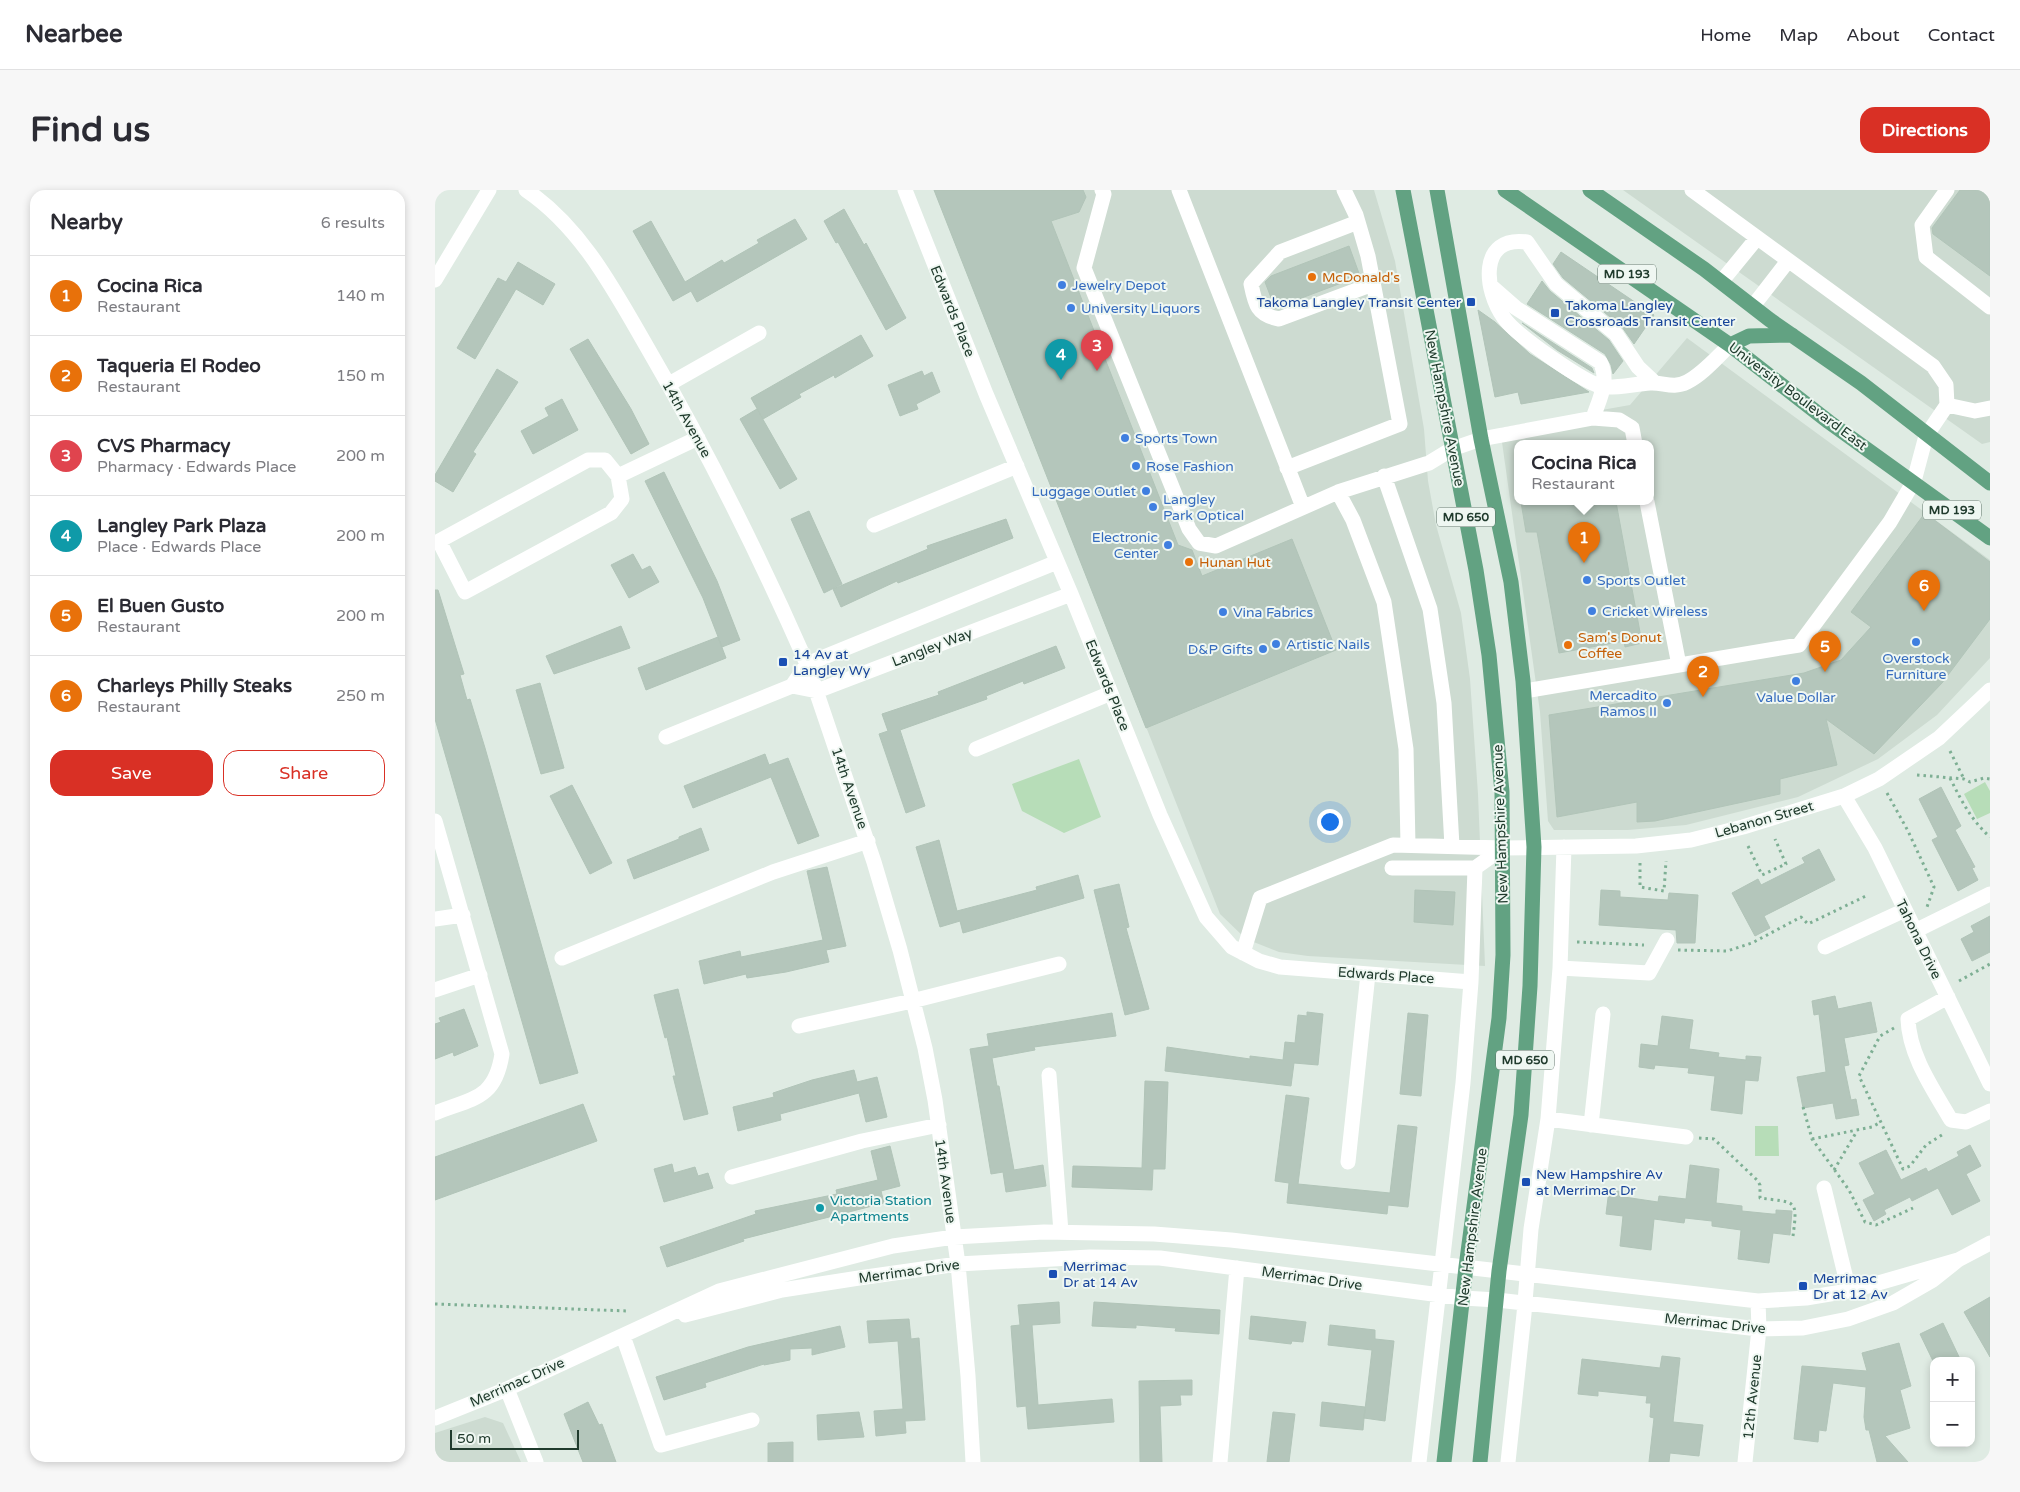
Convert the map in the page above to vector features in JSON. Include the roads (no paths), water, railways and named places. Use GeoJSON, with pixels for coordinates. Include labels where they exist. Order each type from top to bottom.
{"type":"FeatureCollection","features":[{"type":"Feature","properties":{"kind":"main road","name":"New Hampshire Avenue"},"geometry":{"type":"LineString","coordinates":[[1403,190],[1476,570],[1489,655],[1502,792],[1503,955],[1499,1018],[1466,1267],[1444,1462]]}},
{"type":"Feature","properties":{"kind":"main road","name":"MD 650"},"geometry":{"type":"LineString","coordinates":[[1437,190],[1481,439],[1511,582],[1524,691],[1534,847],[1530,986],[1521,1116],[1499,1271],[1480,1462]]}},
{"type":"Feature","properties":{"kind":"main road","name":"University Boulevard East"},"geometry":{"type":"LineString","coordinates":[[1505,190],[1730,345],[1829,422],[1914,481],[1990,538]]}},
{"type":"Feature","properties":{"kind":"main road","name":"MD 193"},"geometry":{"type":"LineString","coordinates":[[1590,190],[1861,383],[1990,483]]}},
{"type":"Feature","properties":{"kind":"main road"},"geometry":{"type":"LineString","coordinates":[[1730,345],[1749,336],[1793,335]]}},
{"type":"Feature","properties":{"kind":"street"},"geometry":{"type":"LineString","coordinates":[[435,280],[489,190]]}},
{"type":"Feature","properties":{"kind":"street","name":"14th Avenue"},"geometry":{"type":"LineString","coordinates":[[526,190],[564,221],[592,257],[669,384],[733,503],[807,664],[817,691],[868,841],[900,950],[925,1048],[939,1125],[954,1237],[968,1376],[973,1462]]}},
{"type":"Feature","properties":{"kind":"street","name":"Edwards Place"},"geometry":{"type":"LineString","coordinates":[[905,190],[1160,815],[1206,917],[1223,939],[1243,953],[1281,967],[1471,982]]}},
{"type":"Feature","properties":{"kind":"street"},"geometry":{"type":"LineString","coordinates":[[1102,190],[1104,194],[1084,268],[1189,529],[1199,543],[1216,546],[1338,492],[1429,463],[1452,449],[1481,439],[1593,418],[1619,420],[1632,428],[1634,440]]}},
{"type":"Feature","properties":{"kind":"street"},"geometry":{"type":"LineString","coordinates":[[1179,190],[1303,508]]}},
{"type":"Feature","properties":{"kind":"street"},"geometry":{"type":"LineString","coordinates":[[1287,468],[1399,424],[1373,284],[1358,222],[1344,190]]}},
{"type":"Feature","properties":{"kind":"street"},"geometry":{"type":"LineString","coordinates":[[1524,691],[1799,645],[1890,522],[1914,481],[1927,436],[1947,406],[1946,386],[1933,366],[1692,190]]}},
{"type":"Feature","properties":{"kind":"street"},"geometry":{"type":"LineString","coordinates":[[1947,190],[1922,225],[1926,258],[1990,307]]}},
{"type":"Feature","properties":{"kind":"street"},"geometry":{"type":"LineString","coordinates":[[1358,222],[1280,252],[1251,284],[1252,291],[1256,304],[1266,317],[1279,319],[1373,284]]}},
{"type":"Feature","properties":{"kind":"street"},"geometry":{"type":"LineString","coordinates":[[1721,282],[1757,238]]}},
{"type":"Feature","properties":{"kind":"street"},"geometry":{"type":"LineString","coordinates":[[1654,382],[1604,387],[1589,382],[1516,332],[1500,311],[1492,287],[1489,269],[1492,254],[1503,243],[1514,240],[1527,242],[1556,284],[1615,334],[1639,367],[1654,382],[1664,386],[1687,382],[1730,345]]}},
{"type":"Feature","properties":{"kind":"street"},"geometry":{"type":"LineString","coordinates":[[1753,306],[1789,261]]}},
{"type":"Feature","properties":{"kind":"street"},"geometry":{"type":"LineString","coordinates":[[1492,287],[1516,308],[1600,362],[1604,368],[1604,387],[1593,418]]}},
{"type":"Feature","properties":{"kind":"street"},"geometry":{"type":"LineString","coordinates":[[669,384],[759,333]]}},
{"type":"Feature","properties":{"kind":"street"},"geometry":{"type":"LineString","coordinates":[[1947,406],[1975,411],[1990,408]]}},
{"type":"Feature","properties":{"kind":"street"},"geometry":{"type":"LineString","coordinates":[[618,476],[699,438]]}},
{"type":"Feature","properties":{"kind":"street"},"geometry":{"type":"LineString","coordinates":[[588,460],[605,460],[618,476],[622,499],[611,513],[465,592],[439,541],[588,460]]}},
{"type":"Feature","properties":{"kind":"street"},"geometry":{"type":"LineString","coordinates":[[875,525],[1017,466]]}},
{"type":"Feature","properties":{"kind":"street"},"geometry":{"type":"LineString","coordinates":[[1384,476],[1430,609],[1444,703],[1453,846]]}},
{"type":"Feature","properties":{"kind":"street"},"geometry":{"type":"LineString","coordinates":[[1338,492],[1353,520],[1384,602],[1391,638],[1406,749],[1408,845]]}},
{"type":"Feature","properties":{"kind":"street"},"geometry":{"type":"LineString","coordinates":[[1648,505],[1679,665]]}},
{"type":"Feature","properties":{"kind":"street"},"geometry":{"type":"LineString","coordinates":[[792,686],[807,664],[1057,562]]}},
{"type":"Feature","properties":{"kind":"street","name":"Langley Way"},"geometry":{"type":"LineString","coordinates":[[817,691],[1071,594]]}},
{"type":"Feature","properties":{"kind":"street"},"geometry":{"type":"LineString","coordinates":[[667,737],[792,686],[817,691]]}},
{"type":"Feature","properties":{"kind":"street","name":"Lebanon Street"},"geometry":{"type":"LineString","coordinates":[[1243,953],[1260,898],[1393,845],[1503,848],[1636,846],[1691,840],[1844,796],[1879,779],[1939,738],[1990,690]]}},
{"type":"Feature","properties":{"kind":"street"},"geometry":{"type":"LineString","coordinates":[[975,749],[1111,693]]}},
{"type":"Feature","properties":{"kind":"street","name":"Tahona Drive"},"geometry":{"type":"LineString","coordinates":[[1844,796],[1875,848],[1990,1084]]}},
{"type":"Feature","properties":{"kind":"street"},"geometry":{"type":"LineString","coordinates":[[435,1113],[487,1092],[496,1081],[502,1054],[463,915],[436,830]]}},
{"type":"Feature","properties":{"kind":"street"},"geometry":{"type":"LineString","coordinates":[[562,958],[773,872],[868,841]]}},
{"type":"Feature","properties":{"kind":"street"},"geometry":{"type":"LineString","coordinates":[[1508,1462],[1531,1229],[1548,1119],[1561,968],[1564,847]]}},
{"type":"Feature","properties":{"kind":"street"},"geometry":{"type":"LineString","coordinates":[[1392,868],[1475,868],[1503,848]]}},
{"type":"Feature","properties":{"kind":"street"},"geometry":{"type":"LineString","coordinates":[[1419,1462],[1463,1083],[1471,982],[1475,868]]}},
{"type":"Feature","properties":{"kind":"street"},"geometry":{"type":"LineString","coordinates":[[1915,931],[1990,894]]}},
{"type":"Feature","properties":{"kind":"street"},"geometry":{"type":"LineString","coordinates":[[1825,947],[1905,910]]}},
{"type":"Feature","properties":{"kind":"street"},"geometry":{"type":"LineString","coordinates":[[435,919],[463,915]]}},
{"type":"Feature","properties":{"kind":"street"},"geometry":{"type":"LineString","coordinates":[[1561,968],[1649,973],[1672,945]]}},
{"type":"Feature","properties":{"kind":"street"},"geometry":{"type":"LineString","coordinates":[[799,1026],[912,1001],[1059,964]]}},
{"type":"Feature","properties":{"kind":"street"},"geometry":{"type":"LineString","coordinates":[[1348,1162],[1368,974]]}},
{"type":"Feature","properties":{"kind":"street"},"geometry":{"type":"LineString","coordinates":[[435,990],[480,975]]}},
{"type":"Feature","properties":{"kind":"street"},"geometry":{"type":"LineString","coordinates":[[1948,997],[1908,1019],[1909,1035],[1933,1089],[1951,1120],[1967,1122],[1990,1111]]}},
{"type":"Feature","properties":{"kind":"street"},"geometry":{"type":"LineString","coordinates":[[1591,1125],[1603,1014]]}},
{"type":"Feature","properties":{"kind":"street"},"geometry":{"type":"LineString","coordinates":[[1049,1075],[1061,1232]]}},
{"type":"Feature","properties":{"kind":"street"},"geometry":{"type":"LineString","coordinates":[[1548,1119],[1686,1137]]}},
{"type":"Feature","properties":{"kind":"street"},"geometry":{"type":"LineString","coordinates":[[732,1177],[862,1141],[939,1125]]}},
{"type":"Feature","properties":{"kind":"street"},"geometry":{"type":"LineString","coordinates":[[1825,1188],[1849,1291]]}},
{"type":"Feature","properties":{"kind":"street","name":"Merrimac Drive"},"geometry":{"type":"LineString","coordinates":[[435,1418],[507,1389],[655,1323],[719,1291],[893,1246],[954,1237],[1061,1232],[1154,1234],[1207,1238],[1758,1301],[1806,1298],[1849,1291],[1958,1260]]}},
{"type":"Feature","properties":{"kind":"street","name":"Merrimac Drive"},"geometry":{"type":"LineString","coordinates":[[655,1323],[781,1290],[957,1264],[1021,1259],[1160,1258],[1463,1298],[1497,1300],[1759,1329],[1803,1328],[1848,1318],[1893,1303],[1933,1280],[1958,1260],[1990,1242]]}},
{"type":"Feature","properties":{"kind":"street"},"geometry":{"type":"LineString","coordinates":[[1220,1462],[1237,1268]]}},
{"type":"Feature","properties":{"kind":"street","name":"12th Avenue"},"geometry":{"type":"LineString","coordinates":[[1745,1462],[1759,1329],[1758,1301]]}},
{"type":"Feature","properties":{"kind":"street"},"geometry":{"type":"LineString","coordinates":[[623,1336],[661,1445],[752,1420]]}},
{"type":"Feature","properties":{"kind":"street"},"geometry":{"type":"LineString","coordinates":[[507,1389],[536,1462]]}},
{"type":"Feature","properties":{"kind":"place","name":"McDonald's"},"geometry":{"type":"Point","coordinates":[1312,277]}},
{"type":"Feature","properties":{"kind":"place","name":"Jewelry Depot"},"geometry":{"type":"Point","coordinates":[1062,285]}},
{"type":"Feature","properties":{"kind":"place","name":"Takoma Langley Transit Center"},"geometry":{"type":"Point","coordinates":[1471,302]}},
{"type":"Feature","properties":{"kind":"place","name":"University Liquors"},"geometry":{"type":"Point","coordinates":[1071,308]}},
{"type":"Feature","properties":{"kind":"place","name":"Takoma Langley Crossroads Transit Center"},"geometry":{"type":"Point","coordinates":[1555,313]}},
{"type":"Feature","properties":{"kind":"place","name":"CVS Pharmacy"},"geometry":{"type":"Point","coordinates":[1097,371]}},
{"type":"Feature","properties":{"kind":"place","name":"Langley Park Plaza"},"geometry":{"type":"Point","coordinates":[1061,380]}},
{"type":"Feature","properties":{"kind":"place","name":"Sports Town"},"geometry":{"type":"Point","coordinates":[1125,438]}},
{"type":"Feature","properties":{"kind":"place","name":"Rose Fashion"},"geometry":{"type":"Point","coordinates":[1136,466]}},
{"type":"Feature","properties":{"kind":"place","name":"Luggage Outlet"},"geometry":{"type":"Point","coordinates":[1146,491]}},
{"type":"Feature","properties":{"kind":"place","name":"Langley Park Optical"},"geometry":{"type":"Point","coordinates":[1153,507]}},
{"type":"Feature","properties":{"kind":"place","name":"Electronic Center"},"geometry":{"type":"Point","coordinates":[1168,545]}},
{"type":"Feature","properties":{"kind":"place","name":"Hunan Hut"},"geometry":{"type":"Point","coordinates":[1189,562]}},
{"type":"Feature","properties":{"kind":"place","name":"Cocina Rica"},"geometry":{"type":"Point","coordinates":[1584,563]}},
{"type":"Feature","properties":{"kind":"place","name":"Sports Outlet"},"geometry":{"type":"Point","coordinates":[1587,580]}},
{"type":"Feature","properties":{"kind":"place","name":"Cricket Wireless"},"geometry":{"type":"Point","coordinates":[1592,611]}},
{"type":"Feature","properties":{"kind":"place","name":"Charleys Philly Steaks"},"geometry":{"type":"Point","coordinates":[1924,611]}},
{"type":"Feature","properties":{"kind":"place","name":"Vina Fabrics"},"geometry":{"type":"Point","coordinates":[1223,612]}},
{"type":"Feature","properties":{"kind":"place","name":"Overstock Furniture"},"geometry":{"type":"Point","coordinates":[1916,642]}},
{"type":"Feature","properties":{"kind":"place","name":"Artistic Nails"},"geometry":{"type":"Point","coordinates":[1276,644]}},
{"type":"Feature","properties":{"kind":"place","name":"Sam's Donut Coffee"},"geometry":{"type":"Point","coordinates":[1568,645]}},
{"type":"Feature","properties":{"kind":"place","name":"D&P Gifts"},"geometry":{"type":"Point","coordinates":[1263,649]}},
{"type":"Feature","properties":{"kind":"place","name":"14 Av at Langley Wy"},"geometry":{"type":"Point","coordinates":[783,662]}},
{"type":"Feature","properties":{"kind":"place","name":"El Buen Gusto"},"geometry":{"type":"Point","coordinates":[1825,672]}},
{"type":"Feature","properties":{"kind":"place","name":"Value Dollar"},"geometry":{"type":"Point","coordinates":[1796,681]}},
{"type":"Feature","properties":{"kind":"place","name":"Taqueria El Rodeo"},"geometry":{"type":"Point","coordinates":[1703,697]}},
{"type":"Feature","properties":{"kind":"place","name":"Mercadito Ramos II"},"geometry":{"type":"Point","coordinates":[1667,703]}},
{"type":"Feature","properties":{"kind":"place","name":"New Hampshire Av at Merrimac Dr"},"geometry":{"type":"Point","coordinates":[1526,1182]}},
{"type":"Feature","properties":{"kind":"place","name":"Victoria Station Apartments"},"geometry":{"type":"Point","coordinates":[820,1208]}},
{"type":"Feature","properties":{"kind":"place","name":"Merrimac Dr at 14 Av"},"geometry":{"type":"Point","coordinates":[1053,1274]}},
{"type":"Feature","properties":{"kind":"place","name":"Merrimac Dr at 12 Av"},"geometry":{"type":"Point","coordinates":[1803,1286]}}]}
